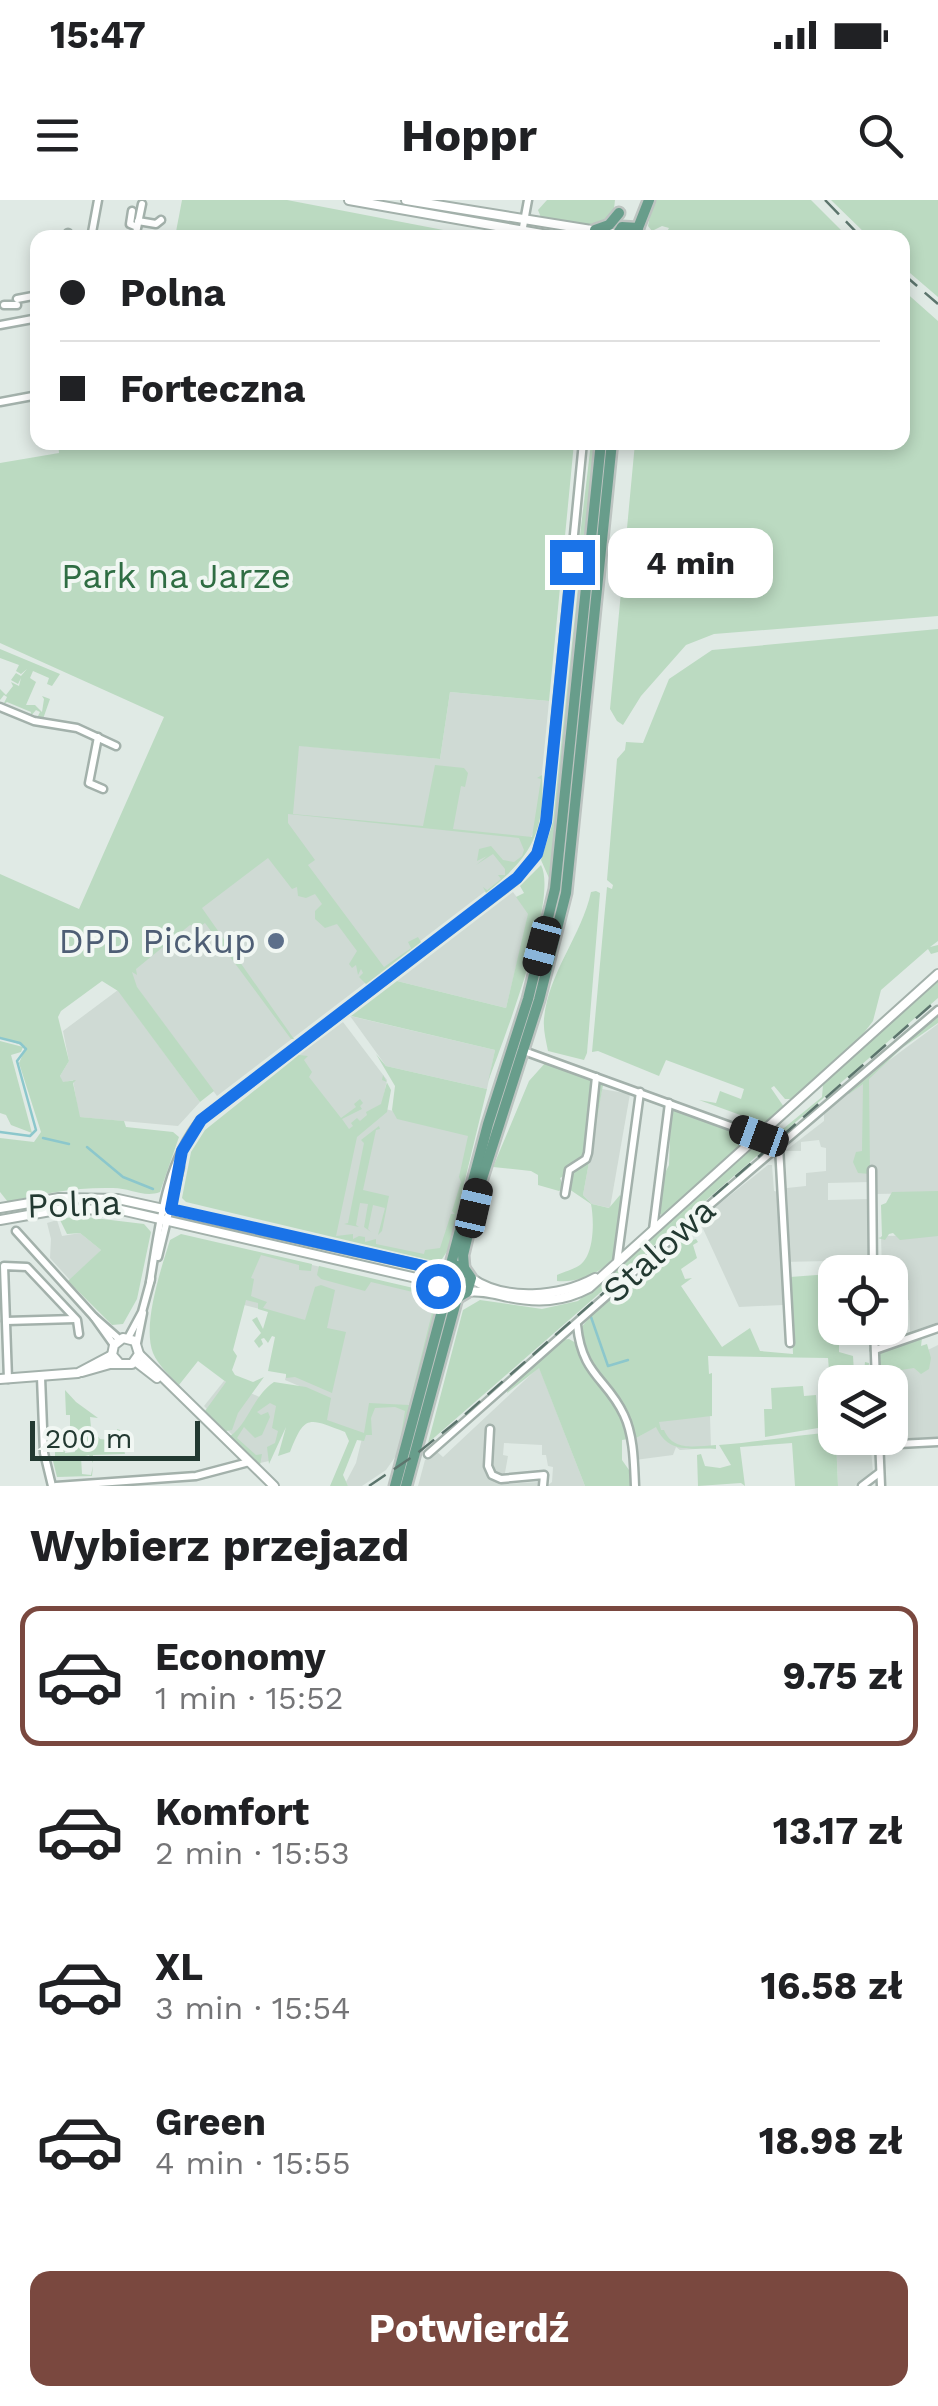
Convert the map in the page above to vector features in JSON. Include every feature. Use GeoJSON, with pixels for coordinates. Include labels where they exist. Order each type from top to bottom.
{"type":"FeatureCollection","features":[{"type":"Feature","properties":{"kind":"main road"},"geometry":{"type":"LineString","coordinates":[[642,230],[649,200]]}},
{"type":"Feature","properties":{"kind":"main road"},"geometry":{"type":"LineString","coordinates":[[595,230],[609,225],[619,206]]}},
{"type":"Feature","properties":{"kind":"main road"},"geometry":{"type":"LineString","coordinates":[[406,1486],[468,1273],[463,1255],[518,1049],[559,860],[599,450]]}},
{"type":"Feature","properties":{"kind":"main road"},"geometry":{"type":"LineString","coordinates":[[395,1486],[433,1344],[446,1267],[488,1124],[552,956],[566,893],[611,450]]}},
{"type":"Feature","properties":{"kind":"main road"},"geometry":{"type":"LineString","coordinates":[[446,1267],[468,1273]]}},
{"type":"Feature","properties":{"kind":"main road"},"geometry":{"type":"LineString","coordinates":[[440,1290],[462,1295]]}},
{"type":"Feature","properties":{"kind":"street"},"geometry":{"type":"LineString","coordinates":[[92,230],[98,200]]}},
{"type":"Feature","properties":{"kind":"street"},"geometry":{"type":"LineString","coordinates":[[349,200],[496,230]]}},
{"type":"Feature","properties":{"kind":"street"},"geometry":{"type":"LineString","coordinates":[[406,200],[595,230]]}},
{"type":"Feature","properties":{"kind":"street"},"geometry":{"type":"LineString","coordinates":[[522,230],[528,200]]}},
{"type":"Feature","properties":{"kind":"street"},"geometry":{"type":"LineString","coordinates":[[137,230],[142,204]]}},
{"type":"Feature","properties":{"kind":"street"},"geometry":{"type":"LineString","coordinates":[[132,212],[130,224],[158,224],[161,220]]}},
{"type":"Feature","properties":{"kind":"street"},"geometry":{"type":"LineString","coordinates":[[4,305],[30,298]]}},
{"type":"Feature","properties":{"kind":"street"},"geometry":{"type":"LineString","coordinates":[[0,324],[30,319]]}},
{"type":"Feature","properties":{"kind":"street"},"geometry":{"type":"LineString","coordinates":[[0,402],[30,396]]}},
{"type":"Feature","properties":{"kind":"street"},"geometry":{"type":"LineString","coordinates":[[137,1358],[142,1312],[182,1151],[191,1132],[208,1114],[517,878],[537,854],[546,822],[583,450]]}},
{"type":"Feature","properties":{"kind":"street"},"geometry":{"type":"LineString","coordinates":[[0,707],[24,718],[72,726],[116,746]]}},
{"type":"Feature","properties":{"kind":"street"},"geometry":{"type":"LineString","coordinates":[[98,737],[90,783],[103,789]]}},
{"type":"Feature","properties":{"kind":"street"},"geometry":{"type":"LineString","coordinates":[[462,1295],[481,1291],[526,1301],[556,1300],[589,1288],[938,974]]}},
{"type":"Feature","properties":{"kind":"street","name":"Stalowa"},"geometry":{"type":"LineString","coordinates":[[428,1454],[938,1010]]}},
{"type":"Feature","properties":{"kind":"street"},"geometry":{"type":"LineString","coordinates":[[518,1049],[759,1136]]}},
{"type":"Feature","properties":{"kind":"street"},"geometry":{"type":"LineString","coordinates":[[565,1194],[569,1170],[586,1159],[588,1153],[596,1077]]}},
{"type":"Feature","properties":{"kind":"street"},"geometry":{"type":"LineString","coordinates":[[618,1262],[640,1092]]}},
{"type":"Feature","properties":{"kind":"street"},"geometry":{"type":"LineString","coordinates":[[652,1231],[669,1103]]}},
{"type":"Feature","properties":{"kind":"street"},"geometry":{"type":"LineString","coordinates":[[780,1146],[790,1343]]}},
{"type":"Feature","properties":{"kind":"street"},"geometry":{"type":"LineString","coordinates":[[872,1170],[874,1255]]}},
{"type":"Feature","properties":{"kind":"street","name":"Polna"},"geometry":{"type":"LineString","coordinates":[[0,1208],[87,1196],[167,1208],[446,1267]]}},
{"type":"Feature","properties":{"kind":"street","name":"Polna"},"geometry":{"type":"LineString","coordinates":[[0,1220],[78,1208],[112,1209],[425,1280],[440,1290]]}},
{"type":"Feature","properties":{"kind":"street","name":"Polna"},"geometry":{"type":"LineString","coordinates":[[16,1231],[118,1348]]}},
{"type":"Feature","properties":{"kind":"street"},"geometry":{"type":"LineString","coordinates":[[79,1334],[76,1319],[23,1265],[4,1266],[4,1379],[82,1372],[118,1348],[137,1344]]}},
{"type":"Feature","properties":{"kind":"street"},"geometry":{"type":"LineString","coordinates":[[468,1273],[479,1284],[519,1293],[548,1294],[576,1288],[608,1272]]}},
{"type":"Feature","properties":{"kind":"street"},"geometry":{"type":"LineString","coordinates":[[35,1292],[43,1284]]}},
{"type":"Feature","properties":{"kind":"street"},"geometry":{"type":"LineString","coordinates":[[54,1295],[64,1284]]}},
{"type":"Feature","properties":{"kind":"street"},"geometry":{"type":"LineString","coordinates":[[118,1348],[142,1312]]}},
{"type":"Feature","properties":{"kind":"street"},"geometry":{"type":"LineString","coordinates":[[6,1321],[76,1319]]}},
{"type":"Feature","properties":{"kind":"street"},"geometry":{"type":"LineString","coordinates":[[577,1324],[578,1342],[592,1375],[623,1413],[630,1433],[634,1486]]}},
{"type":"Feature","properties":{"kind":"street"},"geometry":{"type":"LineString","coordinates":[[875,1350],[938,1328]]}},
{"type":"Feature","properties":{"kind":"street"},"geometry":{"type":"LineString","coordinates":[[875,1345],[875,1365]]}},
{"type":"Feature","properties":{"kind":"street"},"geometry":{"type":"LineString","coordinates":[[118,1348],[128,1365],[137,1358]]}},
{"type":"Feature","properties":{"kind":"street"},"geometry":{"type":"LineString","coordinates":[[137,1358],[274,1486]]}},
{"type":"Feature","properties":{"kind":"street"},"geometry":{"type":"LineString","coordinates":[[41,1377],[44,1453],[54,1486],[196,1476],[249,1462]]}},
{"type":"Feature","properties":{"kind":"street"},"geometry":{"type":"LineString","coordinates":[[490,1429],[488,1466],[492,1475],[502,1479],[544,1475],[544,1486]]}},
{"type":"Feature","properties":{"kind":"street"},"geometry":{"type":"LineString","coordinates":[[908,1441],[938,1442]]}},
{"type":"Feature","properties":{"kind":"street"},"geometry":{"type":"LineString","coordinates":[[879,1455],[881,1486]]}},
{"type":"Feature","properties":{"kind":"street"},"geometry":{"type":"LineString","coordinates":[[862,1486],[880,1473]]}},
{"type":"Feature","properties":{"kind":"shaded area"},"geometry":{"type":"Polygon","coordinates":[[[450,692],[549,701],[537,824],[522,857],[508,874],[217,1096],[121,966],[294,745],[440,759],[450,692]]]}},
{"type":"Feature","properties":{"kind":"shaded area"},"geometry":{"type":"Polygon","coordinates":[[[513,892],[529,914],[506,1008],[397,981],[513,892]]]}},
{"type":"Feature","properties":{"kind":"shaded area"},"geometry":{"type":"Polygon","coordinates":[[[118,990],[200,1102],[178,1126],[79,1117],[73,1080],[62,1083],[60,1076],[69,1061],[63,1031],[118,990]]]}},
{"type":"Feature","properties":{"kind":"shaded area"},"geometry":{"type":"Polygon","coordinates":[[[350,1016],[495,1050],[487,1089],[386,1066],[350,1016]]]}},
{"type":"Feature","properties":{"kind":"shaded area"},"geometry":{"type":"Polygon","coordinates":[[[343,1022],[387,1080],[381,1108],[476,1131],[448,1249],[433,1259],[328,1235],[294,1059],[343,1022]]]}},
{"type":"Feature","properties":{"kind":"shaded area"},"geometry":{"type":"Polygon","coordinates":[[[938,1024],[938,1193],[874,1194],[870,1182],[828,1183],[828,1200],[870,1199],[869,1255],[818,1255],[818,1261],[782,1262],[783,1305],[739,1307],[699,1220],[768,1165],[772,1165],[774,1191],[779,1192],[788,1212],[787,1188],[806,1186],[806,1173],[826,1171],[826,1148],[821,1147],[819,1140],[801,1142],[801,1151],[785,1151],[824,1121],[824,1114],[938,1024]]]}},
{"type":"Feature","properties":{"kind":"shaded area"},"geometry":{"type":"Polygon","coordinates":[[[602,1089],[630,1094],[610,1208],[592,1204],[583,1195],[602,1089]]]}},
{"type":"Feature","properties":{"kind":"shaded area"},"geometry":{"type":"Polygon","coordinates":[[[57,1220],[62,1236],[80,1233],[101,1250],[70,1280],[50,1258],[47,1223],[57,1220]]]}},
{"type":"Feature","properties":{"kind":"shaded area"},"geometry":{"type":"Polygon","coordinates":[[[938,1235],[938,1322],[910,1332],[908,1255],[882,1255],[881,1236],[938,1235]]]}},
{"type":"Feature","properties":{"kind":"shaded area"},"geometry":{"type":"Polygon","coordinates":[[[257,1252],[423,1291],[434,1307],[400,1450],[386,1470],[362,1486],[348,1486],[346,1482],[356,1463],[363,1434],[325,1421],[330,1399],[285,1380],[300,1319],[244,1305],[257,1252]]]}},
{"type":"Feature","properties":{"kind":"shaded area"},"geometry":{"type":"Polygon","coordinates":[[[938,1345],[938,1438],[908,1439],[908,1365],[901,1363],[938,1345]]]}},
{"type":"Feature","properties":{"kind":"shaded area"},"geometry":{"type":"Polygon","coordinates":[[[539,1367],[585,1486],[547,1486],[552,1482],[553,1467],[548,1466],[546,1455],[542,1455],[542,1445],[504,1443],[503,1455],[508,1456],[503,1484],[539,1482],[539,1486],[418,1486],[425,1460],[435,1450],[443,1457],[539,1367]]]}},
{"type":"Feature","properties":{"kind":"shaded area"},"geometry":{"type":"Polygon","coordinates":[[[224,1381],[288,1410],[269,1461],[260,1463],[204,1406],[224,1381]]]}},
{"type":"Feature","properties":{"kind":"shaded area"},"geometry":{"type":"Polygon","coordinates":[[[710,1416],[711,1448],[676,1447],[673,1455],[635,1460],[635,1439],[656,1426],[654,1419],[710,1416]]]}},
{"type":"Feature","properties":{"kind":"shaded area"},"geometry":{"type":"Polygon","coordinates":[[[837,1455],[872,1455],[873,1472],[855,1486],[838,1486],[837,1455]]]}},
{"type":"Feature","properties":{"kind":"green space"},"geometry":{"type":"Polygon","coordinates":[[[182,200],[287,200],[443,230],[176,230],[182,200]]]}},
{"type":"Feature","properties":{"kind":"green space"},"geometry":{"type":"Polygon","coordinates":[[[547,200],[615,200],[613,218],[593,225],[542,220],[538,210],[547,200]]]}},
{"type":"Feature","properties":{"kind":"green space"},"geometry":{"type":"Polygon","coordinates":[[[653,200],[811,200],[841,230],[668,230],[662,226],[651,230],[648,226],[653,200]]]}},
{"type":"Feature","properties":{"kind":"green space"},"geometry":{"type":"Polygon","coordinates":[[[831,200],[938,200],[938,297],[910,273],[910,230],[862,230],[831,200]]]}},
{"type":"Feature","properties":{"kind":"green space"},"geometry":{"type":"Polygon","coordinates":[[[910,296],[938,321],[938,616],[714,634],[686,645],[641,696],[623,725],[610,709],[634,450],[910,450],[910,296]]]}},
{"type":"Feature","properties":{"kind":"green space","name":"Park na Jarze"},"geometry":{"type":"Polygon","coordinates":[[[59,450],[573,450],[549,701],[450,692],[440,759],[299,746],[293,814],[423,826],[435,765],[464,768],[468,773],[465,787],[461,786],[453,829],[532,837],[541,779],[537,778],[542,775],[541,813],[532,843],[524,855],[514,868],[486,893],[483,887],[487,890],[501,879],[498,875],[505,875],[505,869],[493,854],[476,865],[487,856],[477,861],[479,849],[491,846],[503,860],[514,862],[524,850],[519,838],[288,814],[288,823],[315,860],[308,865],[384,967],[411,948],[408,942],[418,937],[421,942],[366,984],[359,977],[361,969],[358,975],[356,965],[352,968],[349,964],[357,951],[337,924],[325,928],[315,919],[315,911],[322,904],[315,894],[298,896],[297,887],[292,889],[268,858],[202,908],[294,1039],[205,923],[199,927],[190,925],[136,969],[137,975],[132,972],[137,987],[214,1091],[200,1102],[118,991],[102,981],[58,1017],[69,1061],[60,1076],[63,1082],[76,1080],[73,1083],[80,1117],[124,1121],[126,1127],[173,1132],[179,1137],[160,1192],[86,1188],[8,1202],[0,1192],[0,1138],[34,1142],[41,1132],[19,1063],[26,1047],[0,1037],[0,874],[79,909],[164,717],[0,643],[0,463],[59,450]]]}},
{"type":"Feature","properties":{"kind":"green space"},"geometry":{"type":"Polygon","coordinates":[[[586,450],[579,544],[590,450],[596,450],[554,866],[549,878],[541,860],[553,822],[580,568],[580,546],[577,549],[586,450]]]}},
{"type":"Feature","properties":{"kind":"green space"},"geometry":{"type":"Polygon","coordinates":[[[938,629],[938,941],[930,947],[938,945],[938,952],[931,954],[928,949],[881,990],[873,1021],[860,1038],[794,1099],[785,1099],[774,1086],[771,1088],[784,1107],[758,1130],[742,1126],[743,1116],[699,1100],[716,1103],[720,1091],[741,1099],[744,1089],[666,1060],[659,1076],[592,1052],[607,887],[612,889],[613,885],[607,880],[617,759],[626,742],[643,743],[669,679],[712,650],[938,629]]]}},
{"type":"Feature","properties":{"kind":"green space"},"geometry":{"type":"Polygon","coordinates":[[[0,649],[60,674],[52,686],[47,684],[49,678],[33,671],[30,678],[36,682],[26,705],[35,705],[42,712],[42,696],[50,699],[43,719],[37,718],[40,712],[36,710],[30,717],[31,712],[7,702],[3,705],[7,697],[4,695],[0,700],[0,689],[6,695],[13,686],[11,682],[19,686],[21,678],[18,684],[11,680],[16,673],[21,676],[27,669],[21,674],[16,671],[19,665],[0,658],[0,649]]]}},
{"type":"Feature","properties":{"kind":"green space"},"geometry":{"type":"Polygon","coordinates":[[[541,865],[544,882],[536,938],[488,1082],[495,1050],[351,1016],[397,981],[506,1008],[528,914],[516,897],[524,893],[520,886],[541,865]]]}},
{"type":"Feature","properties":{"kind":"green space"},"geometry":{"type":"Polygon","coordinates":[[[591,892],[600,893],[584,1060],[548,1051],[544,1019],[552,986],[591,892]]]}},
{"type":"Feature","properties":{"kind":"green space"},"geometry":{"type":"Polygon","coordinates":[[[938,981],[938,998],[428,1443],[463,1310],[480,1300],[542,1309],[578,1301],[767,1133],[784,1128],[822,1097],[823,1085],[938,981]]]}},
{"type":"Feature","properties":{"kind":"green space"},"geometry":{"type":"Polygon","coordinates":[[[938,1013],[938,1023],[902,1048],[869,1079],[870,1174],[858,1173],[853,1162],[856,1152],[862,1151],[863,1084],[849,1094],[846,1092],[938,1013]]]}},
{"type":"Feature","properties":{"kind":"green space"},"geometry":{"type":"Polygon","coordinates":[[[0,1041],[23,1047],[21,1052],[11,1055],[32,1133],[11,1125],[6,1115],[0,1113],[0,1041]]]}},
{"type":"Feature","properties":{"kind":"green space"},"geometry":{"type":"Polygon","coordinates":[[[376,1054],[386,1066],[487,1089],[448,1250],[442,1259],[434,1261],[182,1198],[191,1152],[205,1130],[299,1055],[308,1056],[304,1060],[312,1072],[309,1077],[341,1118],[360,1099],[363,1103],[362,1109],[342,1119],[349,1129],[357,1118],[360,1121],[366,1112],[381,1104],[387,1082],[391,1090],[387,1112],[357,1137],[336,1236],[353,1234],[353,1239],[376,1239],[376,1244],[424,1254],[425,1250],[440,1248],[451,1214],[455,1214],[452,1211],[468,1136],[397,1119],[392,1110],[395,1086],[376,1054]]]}},
{"type":"Feature","properties":{"kind":"green space"},"geometry":{"type":"Polygon","coordinates":[[[546,1062],[603,1085],[583,1195],[592,1204],[609,1208],[620,1195],[623,1200],[613,1258],[581,1279],[557,1281],[557,1275],[585,1260],[591,1245],[591,1204],[569,1189],[571,1172],[560,1178],[564,1188],[559,1191],[538,1185],[538,1175],[531,1171],[493,1167],[529,1081],[546,1062]]]}},
{"type":"Feature","properties":{"kind":"green space"},"geometry":{"type":"Polygon","coordinates":[[[677,1108],[748,1134],[749,1138],[663,1216],[658,1212],[661,1181],[669,1165],[671,1110],[677,1108]]]}},
{"type":"Feature","properties":{"kind":"green space"},"geometry":{"type":"Polygon","coordinates":[[[379,1126],[363,1190],[389,1196],[378,1235],[385,1208],[373,1205],[368,1229],[371,1232],[364,1227],[368,1204],[360,1203],[356,1225],[359,1227],[344,1224],[348,1223],[364,1143],[361,1140],[379,1126]]]}},
{"type":"Feature","properties":{"kind":"green space"},"geometry":{"type":"Polygon","coordinates":[[[938,1191],[938,1236],[900,1240],[893,1233],[885,1240],[878,1238],[882,1237],[881,1205],[892,1192],[938,1191]]]}},
{"type":"Feature","properties":{"kind":"green space"},"geometry":{"type":"Polygon","coordinates":[[[59,1218],[144,1224],[151,1232],[137,1299],[123,1324],[112,1325],[68,1281],[101,1250],[80,1233],[67,1234],[59,1218]]]}},
{"type":"Feature","properties":{"kind":"green space"},"geometry":{"type":"Polygon","coordinates":[[[684,1229],[690,1241],[698,1242],[693,1245],[697,1258],[681,1269],[685,1279],[692,1278],[681,1286],[722,1347],[750,1328],[760,1351],[793,1354],[790,1277],[818,1275],[818,1345],[839,1345],[839,1352],[853,1356],[854,1365],[829,1365],[828,1358],[708,1356],[712,1416],[659,1422],[661,1430],[679,1445],[716,1445],[716,1449],[674,1446],[656,1427],[631,1441],[624,1413],[593,1372],[579,1330],[599,1306],[665,1252],[670,1259],[680,1249],[674,1240],[684,1229]]]}},
{"type":"Feature","properties":{"kind":"green space"},"geometry":{"type":"Polygon","coordinates":[[[181,1234],[312,1264],[311,1271],[299,1270],[299,1265],[261,1255],[251,1278],[251,1296],[267,1302],[263,1308],[305,1320],[315,1287],[335,1290],[327,1328],[346,1332],[332,1393],[295,1377],[268,1371],[275,1337],[268,1343],[261,1339],[263,1344],[259,1348],[254,1341],[261,1333],[252,1320],[257,1317],[263,1329],[268,1312],[258,1309],[258,1303],[246,1300],[232,1370],[253,1382],[264,1377],[238,1413],[232,1430],[226,1431],[205,1411],[226,1382],[198,1361],[179,1385],[168,1374],[153,1353],[150,1328],[170,1240],[181,1234]]]}},
{"type":"Feature","properties":{"kind":"green space"},"geometry":{"type":"Polygon","coordinates":[[[319,1266],[422,1290],[439,1309],[402,1438],[400,1441],[405,1411],[375,1408],[372,1435],[366,1435],[364,1441],[357,1440],[343,1475],[348,1486],[330,1486],[349,1441],[345,1432],[309,1422],[290,1452],[278,1456],[286,1427],[269,1464],[267,1447],[275,1443],[278,1431],[272,1428],[276,1406],[270,1403],[257,1412],[268,1412],[270,1417],[262,1435],[255,1438],[244,1427],[237,1438],[256,1455],[262,1454],[260,1465],[230,1436],[274,1382],[306,1387],[331,1398],[327,1420],[364,1433],[369,1403],[409,1405],[432,1313],[430,1303],[421,1299],[421,1294],[371,1282],[365,1291],[321,1279],[317,1275],[319,1266]]]}},
{"type":"Feature","properties":{"kind":"green space"},"geometry":{"type":"Polygon","coordinates":[[[922,1338],[921,1346],[927,1344],[929,1369],[921,1374],[914,1368],[908,1369],[908,1365],[877,1364],[880,1353],[922,1338]]]}},
{"type":"Feature","properties":{"kind":"green space"},"geometry":{"type":"Polygon","coordinates":[[[561,1340],[576,1343],[591,1376],[622,1415],[628,1439],[622,1440],[622,1460],[632,1486],[585,1486],[539,1368],[507,1393],[508,1387],[561,1340]]]}},
{"type":"Feature","properties":{"kind":"green space"},"geometry":{"type":"Polygon","coordinates":[[[803,1386],[804,1396],[816,1395],[818,1428],[765,1437],[764,1409],[772,1409],[771,1388],[803,1386]]]}},
{"type":"Feature","properties":{"kind":"green space"},"geometry":{"type":"Polygon","coordinates":[[[65,1390],[98,1418],[90,1417],[91,1427],[100,1439],[117,1441],[117,1429],[120,1430],[125,1454],[93,1455],[93,1463],[89,1455],[81,1457],[82,1474],[91,1475],[93,1466],[92,1476],[57,1477],[52,1457],[55,1459],[55,1449],[75,1452],[65,1390]]]}},
{"type":"Feature","properties":{"kind":"green space"},"geometry":{"type":"Polygon","coordinates":[[[818,1434],[818,1455],[837,1455],[838,1486],[795,1486],[792,1443],[740,1447],[745,1486],[698,1486],[697,1455],[701,1454],[705,1466],[731,1465],[719,1445],[818,1434]]]}},
{"type":"Feature","properties":{"kind":"waterway"},"geometry":{"type":"LineString","coordinates":[[0,1038],[20,1043],[26,1049],[17,1061],[36,1130],[30,1136],[0,1132]]}},
{"type":"Feature","properties":{"kind":"waterway"},"geometry":{"type":"LineString","coordinates":[[43,1138],[69,1144]]}},
{"type":"Feature","properties":{"kind":"waterway"},"geometry":{"type":"LineString","coordinates":[[87,1147],[123,1177],[153,1189]]}},
{"type":"Feature","properties":{"kind":"waterway"},"geometry":{"type":"LineString","coordinates":[[591,1317],[608,1366],[628,1360]]}},
{"type":"Feature","properties":{"kind":"railway"},"geometry":{"type":"LineString","coordinates":[[825,200],[854,230]]}},
{"type":"Feature","properties":{"kind":"railway"},"geometry":{"type":"LineString","coordinates":[[910,280],[938,304]]}},
{"type":"Feature","properties":{"kind":"railway"},"geometry":{"type":"LineString","coordinates":[[369,1486],[461,1418],[938,999]]}},
{"type":"Feature","properties":{"kind":"place","name":"DPD Pickup"},"geometry":{"type":"Point","coordinates":[276,941]}},
{"type":"Feature","properties":{"kind":"route"},"geometry":{"type":"LineString","coordinates":[[438,1286],[441,1270],[171,1209],[182,1151],[201,1120],[517,878],[537,854],[546,822],[572,562]]}}]}
